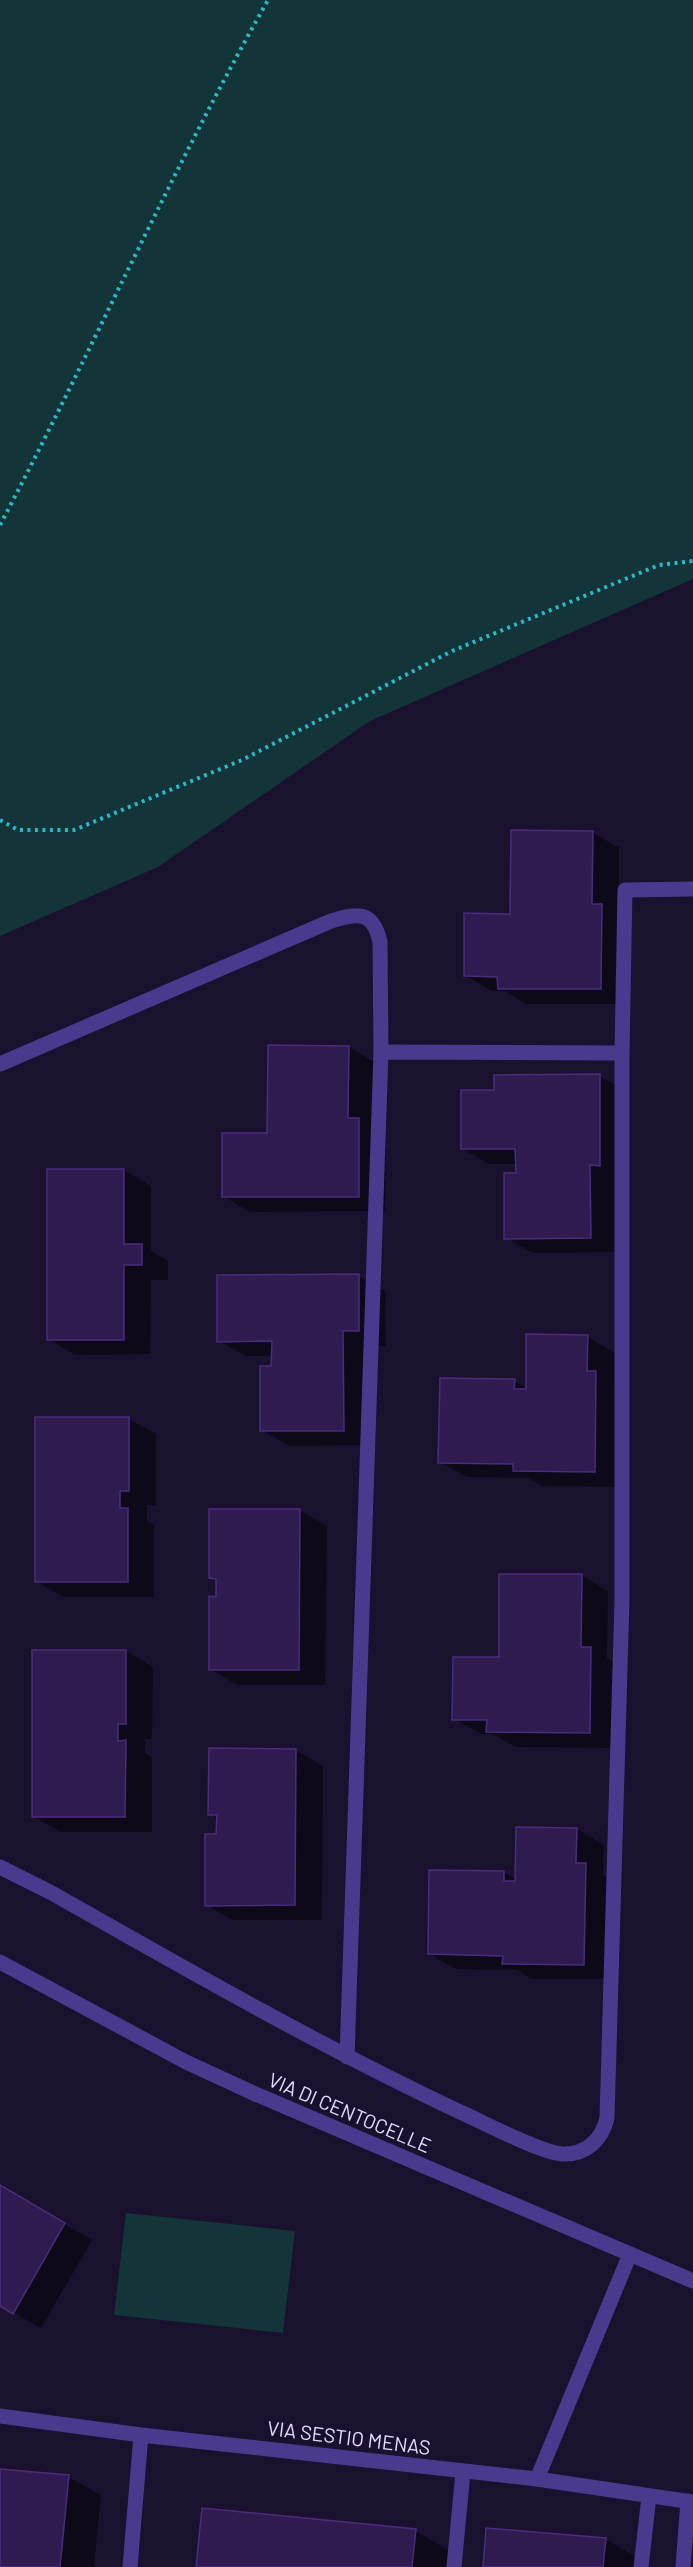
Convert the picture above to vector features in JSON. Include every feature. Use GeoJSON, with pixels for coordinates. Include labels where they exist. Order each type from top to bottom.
{"type":"FeatureCollection","features":[{"type":"Feature","properties":{"kind":"street"},"geometry":{"type":"LineString","coordinates":[[0,1867],[50,1892],[347,2057],[481,2121],[554,2153],[564,2154],[586,2149],[596,2142],[605,2127],[622,1600],[622,1053],[625,890],[693,889]]}},
{"type":"Feature","properties":{"kind":"street"},"geometry":{"type":"LineString","coordinates":[[0,1064],[348,916],[363,916],[373,921],[377,930],[380,942],[381,1052],[347,2057]]}},
{"type":"Feature","properties":{"kind":"street"},"geometry":{"type":"LineString","coordinates":[[381,1052],[622,1053]]}},
{"type":"Feature","properties":{"kind":"street","name":"VIA DI CENTOCELLE"},"geometry":{"type":"LineString","coordinates":[[0,1962],[186,2062],[252,2093],[693,2281]]}},
{"type":"Feature","properties":{"kind":"street"},"geometry":{"type":"LineString","coordinates":[[537,2479],[630,2254]]}},
{"type":"Feature","properties":{"kind":"street","name":"VIA SESTIO MENAS"},"geometry":{"type":"LineString","coordinates":[[0,2416],[141,2435],[537,2479],[691,2502]]}},
{"type":"Feature","properties":{"kind":"street"},"geometry":{"type":"LineString","coordinates":[[130,2567],[141,2435]]}},
{"type":"Feature","properties":{"kind":"street"},"geometry":{"type":"LineString","coordinates":[[454,2567],[463,2472]]}},
{"type":"Feature","properties":{"kind":"street"},"geometry":{"type":"LineString","coordinates":[[641,2567],[649,2496]]}},
{"type":"Feature","properties":{"kind":"street"},"geometry":{"type":"LineString","coordinates":[[683,2567],[691,2502]]}},
{"type":"Feature","properties":{"kind":"path"},"geometry":{"type":"LineString","coordinates":[[0,525],[220,85],[268,0]]}},
{"type":"Feature","properties":{"kind":"path"},"geometry":{"type":"LineString","coordinates":[[0,820],[18,830],[74,830],[242,760],[452,651],[659,565],[693,561]]}},
{"type":"Feature","properties":{"kind":"green space"},"geometry":{"type":"Polygon","coordinates":[[[0,0],[693,0],[693,579],[370,721],[158,867],[0,936],[0,0]]]}},
{"type":"Feature","properties":{"kind":"green space"},"geometry":{"type":"Polygon","coordinates":[[[126,2213],[295,2231],[283,2333],[114,2315],[126,2213]]]}},
{"type":"Feature","properties":{"kind":"building"},"geometry":{"type":"Polygon","coordinates":[[[511,830],[593,831],[592,904],[602,904],[601,989],[498,989],[497,977],[464,976],[464,913],[510,914],[511,830]]]}},
{"type":"Feature","properties":{"kind":"building"},"geometry":{"type":"Polygon","coordinates":[[[268,1045],[349,1046],[348,1118],[359,1118],[359,1197],[222,1197],[222,1133],[267,1133],[268,1045]]]}},
{"type":"Feature","properties":{"kind":"building"},"geometry":{"type":"Polygon","coordinates":[[[600,1074],[600,1166],[590,1165],[591,1238],[504,1239],[504,1173],[516,1173],[515,1149],[461,1149],[461,1090],[494,1090],[494,1075],[600,1074]]]}},
{"type":"Feature","properties":{"kind":"building"},"geometry":{"type":"Polygon","coordinates":[[[47,1169],[124,1169],[124,1244],[142,1244],[142,1265],[124,1265],[124,1340],[47,1340],[47,1169]]]}},
{"type":"Feature","properties":{"kind":"building"},"geometry":{"type":"Polygon","coordinates":[[[359,1274],[359,1331],[343,1331],[344,1431],[260,1431],[260,1366],[271,1366],[272,1341],[217,1342],[217,1275],[359,1274]]]}},
{"type":"Feature","properties":{"kind":"building"},"geometry":{"type":"Polygon","coordinates":[[[526,1334],[588,1335],[587,1371],[596,1371],[595,1472],[513,1471],[513,1464],[438,1463],[440,1378],[515,1379],[514,1389],[526,1389],[526,1334]]]}},
{"type":"Feature","properties":{"kind":"building"},"geometry":{"type":"Polygon","coordinates":[[[35,1417],[129,1417],[129,1491],[120,1491],[120,1508],[128,1508],[128,1582],[35,1582],[35,1417]]]}},
{"type":"Feature","properties":{"kind":"building"},"geometry":{"type":"Polygon","coordinates":[[[209,1509],[300,1509],[299,1670],[209,1670],[209,1596],[216,1597],[216,1579],[209,1578],[209,1509]]]}},
{"type":"Feature","properties":{"kind":"building"},"geometry":{"type":"Polygon","coordinates":[[[499,1574],[582,1574],[581,1647],[591,1647],[590,1733],[486,1732],[487,1720],[452,1720],[453,1657],[499,1657],[499,1574]]]}},
{"type":"Feature","properties":{"kind":"building"},"geometry":{"type":"Polygon","coordinates":[[[32,1650],[126,1650],[126,1724],[118,1724],[118,1741],[126,1740],[125,1817],[32,1817],[32,1650]]]}},
{"type":"Feature","properties":{"kind":"building"},"geometry":{"type":"Polygon","coordinates":[[[209,1748],[296,1749],[295,1905],[205,1906],[205,1834],[216,1834],[217,1815],[208,1815],[209,1748]]]}},
{"type":"Feature","properties":{"kind":"building"},"geometry":{"type":"Polygon","coordinates":[[[516,1827],[577,1828],[576,1863],[586,1863],[584,1965],[502,1964],[503,1956],[428,1954],[429,1870],[504,1871],[504,1881],[515,1881],[516,1827]]]}},
{"type":"Feature","properties":{"kind":"building"},"geometry":{"type":"Polygon","coordinates":[[[0,2185],[65,2223],[13,2314],[0,2306],[0,2185]]]}},
{"type":"Feature","properties":{"kind":"building"},"geometry":{"type":"Polygon","coordinates":[[[0,2469],[69,2475],[60,2567],[0,2567],[0,2469]]]}},
{"type":"Feature","properties":{"kind":"building"},"geometry":{"type":"Polygon","coordinates":[[[202,2508],[416,2529],[412,2567],[196,2567],[202,2508]]]}},
{"type":"Feature","properties":{"kind":"building"},"geometry":{"type":"Polygon","coordinates":[[[486,2528],[606,2538],[603,2567],[483,2567],[486,2528]]]}}]}
